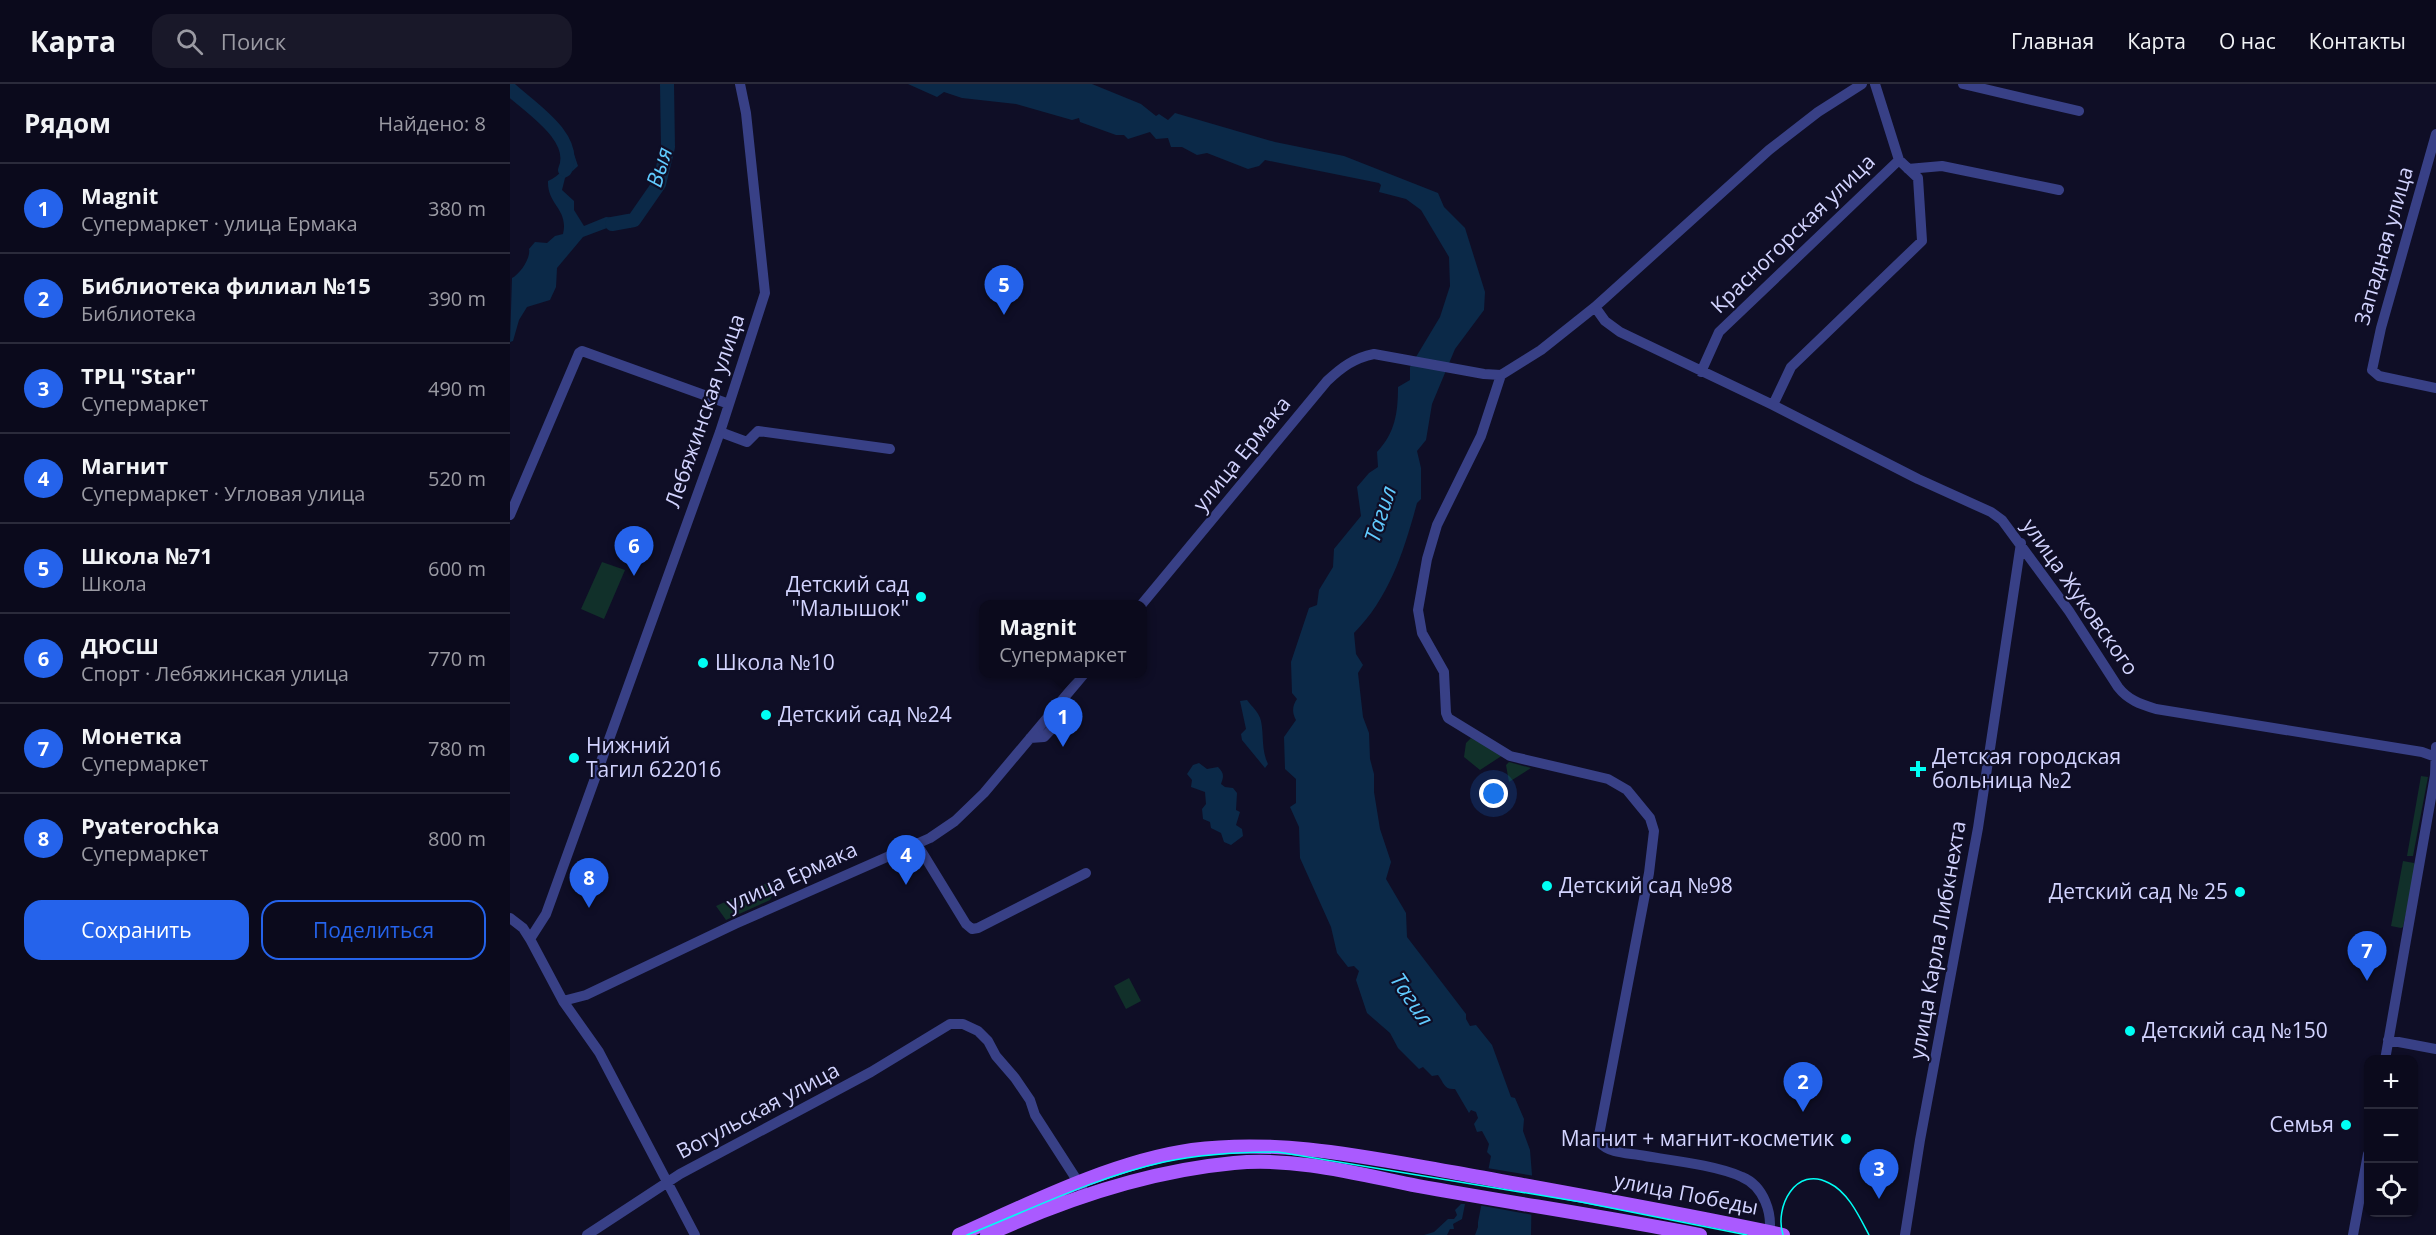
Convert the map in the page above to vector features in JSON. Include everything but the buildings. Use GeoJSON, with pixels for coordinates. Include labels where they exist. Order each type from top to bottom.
{"type":"FeatureCollection","features":[{"type":"Feature","properties":{"kind":"main road","name":"улица Победы"},"geometry":{"type":"LineString","coordinates":[[1083,1189],[1141,1162],[1189,1150],[1235,1145],[1297,1148],[1582,1195],[1773,1234]]}},
{"type":"Feature","properties":{"kind":"main road","name":"улица Победы"},"geometry":{"type":"LineString","coordinates":[[1083,1189],[1236,1163],[1299,1164],[1700,1235]]}},
{"type":"Feature","properties":{"kind":"main road"},"geometry":{"type":"LineString","coordinates":[[958,1235],[1083,1189]]}},
{"type":"Feature","properties":{"kind":"main road"},"geometry":{"type":"LineString","coordinates":[[987,1235],[1083,1189]]}},
{"type":"Feature","properties":{"kind":"street","name":"Лебяжинская улица"},"geometry":{"type":"LineString","coordinates":[[530,939],[546,914],[720,432],[765,293],[746,113],[740,84]]}},
{"type":"Feature","properties":{"kind":"street"},"geometry":{"type":"LineString","coordinates":[[1773,1234],[1772,1220],[1764,1198],[1744,1177],[1691,1164],[1612,1151],[1600,1143],[1599,1135],[1649,873],[1654,831],[1650,818],[1627,790],[1608,779],[1510,756],[1448,718],[1444,672],[1422,633],[1418,610],[1430,548],[1437,525],[1481,436],[1501,375],[1541,350],[1595,307],[1769,150],[1818,112],[1862,84]]}},
{"type":"Feature","properties":{"kind":"street"},"geometry":{"type":"LineString","coordinates":[[1773,405],[1791,367],[1922,241],[1918,178],[1899,160],[1875,84]]}},
{"type":"Feature","properties":{"kind":"street"},"geometry":{"type":"LineString","coordinates":[[1963,84],[2079,111]]}},
{"type":"Feature","properties":{"kind":"street","name":"Западная улица"},"geometry":{"type":"LineString","coordinates":[[2436,134],[2381,328],[2372,370],[2379,376],[2436,388]]}},
{"type":"Feature","properties":{"kind":"street","name":"Красногорская улица"},"geometry":{"type":"LineString","coordinates":[[1701,372],[1719,332],[1899,160]]}},
{"type":"Feature","properties":{"kind":"street"},"geometry":{"type":"LineString","coordinates":[[1908,168],[1942,166],[2059,190]]}},
{"type":"Feature","properties":{"kind":"street","name":"улица Жуковского"},"geometry":{"type":"LineString","coordinates":[[1595,307],[1605,321],[1620,332],[1991,512],[2002,520],[2069,611],[2118,687],[2125,696],[2136,703],[2156,709],[2436,757]]}},
{"type":"Feature","properties":{"kind":"street"},"geometry":{"type":"LineString","coordinates":[[510,515],[579,353],[588,352],[729,404]]}},
{"type":"Feature","properties":{"kind":"street","name":"улица Ермака"},"geometry":{"type":"LineString","coordinates":[[1145,600],[1327,381],[1343,366],[1360,357],[1374,354],[1501,375]]}},
{"type":"Feature","properties":{"kind":"street"},"geometry":{"type":"LineString","coordinates":[[720,432],[747,442],[758,431],[890,449]]}},
{"type":"Feature","properties":{"kind":"street","name":"улица Карла Либкнехта"},"geometry":{"type":"LineString","coordinates":[[1905,1235],[1918,1150],[1978,828],[2021,543]]}},
{"type":"Feature","properties":{"kind":"street","name":"улица Ермака"},"geometry":{"type":"LineString","coordinates":[[563,1001],[586,995],[735,924],[917,844],[943,829],[967,810],[1081,678]]}},
{"type":"Feature","properties":{"kind":"street"},"geometry":{"type":"LineString","coordinates":[[2386,1055],[2435,775],[2436,747]]}},
{"type":"Feature","properties":{"kind":"street"},"geometry":{"type":"LineString","coordinates":[[917,844],[941,886],[966,924],[972,928],[978,928],[1086,873]]}},
{"type":"Feature","properties":{"kind":"street"},"geometry":{"type":"LineString","coordinates":[[510,918],[523,928],[563,1001],[599,1052],[695,1235]]}},
{"type":"Feature","properties":{"kind":"street","name":"Вогульская улица"},"geometry":{"type":"LineString","coordinates":[[587,1235],[667,1182],[872,1072],[950,1024],[963,1024],[978,1031],[988,1041],[996,1056],[1025,1093],[1035,1115],[1083,1189]]}},
{"type":"Feature","properties":{"kind":"street"},"geometry":{"type":"LineString","coordinates":[[2388,1040],[2436,1049]]}},
{"type":"Feature","properties":{"kind":"street"},"geometry":{"type":"LineString","coordinates":[[2353,1235],[2366,1163]]}},
{"type":"Feature","properties":{"kind":"green space"},"geometry":{"type":"Polygon","coordinates":[[[602,562],[625,570],[604,619],[581,609],[602,562]]]}},
{"type":"Feature","properties":{"kind":"green space"},"geometry":{"type":"Polygon","coordinates":[[[1471,738],[1503,755],[1480,770],[1464,757],[1466,743],[1471,738]]]}},
{"type":"Feature","properties":{"kind":"green space"},"geometry":{"type":"Polygon","coordinates":[[[1509,762],[1531,768],[1509,782],[1506,765],[1509,762]]]}},
{"type":"Feature","properties":{"kind":"green space"},"geometry":{"type":"Polygon","coordinates":[[[2421,776],[2428,777],[2413,856],[2407,856],[2421,776]]]}},
{"type":"Feature","properties":{"kind":"green space"},"geometry":{"type":"Polygon","coordinates":[[[2403,861],[2414,863],[2416,866],[2401,928],[2391,926],[2403,861]]]}},
{"type":"Feature","properties":{"kind":"green space"},"geometry":{"type":"Polygon","coordinates":[[[776,879],[777,885],[770,900],[726,920],[716,906],[776,879]]]}},
{"type":"Feature","properties":{"kind":"green space"},"geometry":{"type":"Polygon","coordinates":[[[1129,978],[1141,1001],[1126,1009],[1114,986],[1129,978]]]}},
{"type":"Feature","properties":{"kind":"water","name":"Тагил"},"geometry":{"type":"Polygon","coordinates":[[[908,84],[1092,84],[1141,104],[1156,116],[1159,114],[1168,120],[1175,113],[1275,142],[1344,156],[1438,193],[1444,207],[1465,228],[1485,292],[1484,310],[1455,349],[1432,404],[1426,440],[1417,451],[1421,468],[1421,499],[1417,503],[1401,556],[1377,605],[1354,633],[1356,654],[1363,665],[1358,673],[1363,717],[1369,733],[1374,792],[1380,829],[1391,862],[1386,879],[1406,913],[1407,937],[1466,1014],[1470,1026],[1476,1025],[1492,1045],[1511,1097],[1515,1098],[1524,1119],[1523,1131],[1530,1150],[1532,1175],[1531,1235],[1475,1235],[1491,1156],[1487,1152],[1489,1144],[1482,1131],[1477,1132],[1474,1124],[1478,1118],[1476,1112],[1471,1110],[1469,1113],[1455,1089],[1446,1087],[1438,1075],[1432,1076],[1423,1067],[1419,1069],[1398,1048],[1390,1033],[1367,1013],[1356,980],[1359,971],[1354,966],[1348,967],[1337,953],[1331,927],[1300,858],[1299,827],[1290,807],[1296,803],[1296,779],[1285,769],[1284,737],[1296,720],[1293,710],[1297,699],[1292,693],[1291,662],[1309,608],[1317,605],[1319,590],[1333,567],[1334,549],[1361,516],[1357,487],[1369,473],[1378,467],[1377,452],[1392,430],[1394,422],[1398,387],[1410,380],[1410,367],[1440,317],[1450,286],[1449,257],[1421,210],[1406,199],[1379,192],[1381,185],[1379,183],[1265,160],[1259,166],[1248,169],[1207,153],[1197,155],[1182,147],[1171,147],[1168,138],[1156,139],[1150,132],[1128,139],[1124,135],[1116,135],[1080,122],[1079,118],[1072,120],[1016,104],[962,98],[944,92],[937,97],[908,84]]]}},
{"type":"Feature","properties":{"kind":"water"},"geometry":{"type":"Polygon","coordinates":[[[574,154],[578,166],[565,178],[562,190],[574,201],[574,210],[584,226],[606,217],[630,219],[631,228],[607,228],[583,237],[557,268],[556,287],[550,300],[527,307],[519,320],[513,341],[510,342],[512,278],[524,265],[529,249],[535,242],[547,243],[555,236],[563,234],[563,219],[551,196],[548,181],[561,171],[564,155],[574,154]]]}},
{"type":"Feature","properties":{"kind":"water"},"geometry":{"type":"Polygon","coordinates":[[[1247,700],[1261,721],[1264,753],[1268,764],[1265,768],[1242,740],[1241,734],[1246,729],[1240,701],[1247,700]]]}},
{"type":"Feature","properties":{"kind":"water"},"geometry":{"type":"Polygon","coordinates":[[[1199,763],[1207,769],[1218,767],[1223,775],[1221,784],[1233,788],[1237,793],[1236,810],[1240,812],[1236,825],[1242,829],[1243,836],[1231,845],[1224,842],[1221,833],[1211,828],[1210,822],[1203,819],[1202,809],[1206,804],[1205,792],[1191,787],[1192,780],[1187,774],[1193,765],[1199,763]]]}},
{"type":"Feature","properties":{"kind":"water"},"geometry":{"type":"Polygon","coordinates":[[[1461,1204],[1465,1204],[1462,1219],[1453,1224],[1454,1229],[1450,1229],[1447,1235],[1424,1235],[1434,1232],[1448,1219],[1454,1219],[1457,1215],[1455,1210],[1461,1204]]]}},
{"type":"Feature","properties":{"kind":"pier"},"geometry":{"type":"Polygon","coordinates":[[[1487,1168],[1535,1176],[1533,1215],[1478,1205],[1487,1168]]]}},
{"type":"Feature","properties":{"kind":"waterway","name":"Выя"},"geometry":{"type":"LineString","coordinates":[[612,224],[634,220],[659,184],[668,147],[667,84]]}},
{"type":"Feature","properties":{"kind":"waterway","name":"Выя"},"geometry":{"type":"LineString","coordinates":[[510,89],[551,125],[559,135],[568,158],[565,170]]}},
{"type":"Feature","properties":{"kind":"tram line"},"geometry":{"type":"LineString","coordinates":[[967,1235],[1064,1194],[1139,1168],[1207,1155],[1278,1152],[1581,1202],[1747,1235]]}},
{"type":"Feature","properties":{"kind":"tram line"},"geometry":{"type":"LineString","coordinates":[[1783,1235],[1782,1213],[1790,1192],[1798,1184],[1817,1179],[1829,1183],[1842,1192],[1869,1235]]}},
{"type":"Feature","properties":{"kind":"place","name":"Школа №71"},"geometry":{"type":"Point","coordinates":[1004,315]}},
{"type":"Feature","properties":{"kind":"place","name":"ДЮСШ"},"geometry":{"type":"Point","coordinates":[634,576]}},
{"type":"Feature","properties":{"kind":"place","name":"Детский сад \"Малышок\""},"geometry":{"type":"Point","coordinates":[921,597]}},
{"type":"Feature","properties":{"kind":"place","name":"Школа №10"},"geometry":{"type":"Point","coordinates":[703,663]}},
{"type":"Feature","properties":{"kind":"place","name":"Детский сад №24"},"geometry":{"type":"Point","coordinates":[766,715]}},
{"type":"Feature","properties":{"kind":"place","name":"Magnit"},"geometry":{"type":"Point","coordinates":[1063,747]}},
{"type":"Feature","properties":{"kind":"place","name":"Нижний Тагил 622016"},"geometry":{"type":"Point","coordinates":[574,758]}},
{"type":"Feature","properties":{"kind":"place","name":"Детская городская больница №2"},"geometry":{"type":"Point","coordinates":[1918,769]}},
{"type":"Feature","properties":{"kind":"place","name":"Магнит"},"geometry":{"type":"Point","coordinates":[906,885]}},
{"type":"Feature","properties":{"kind":"place","name":"Детский сад №98"},"geometry":{"type":"Point","coordinates":[1547,886]}},
{"type":"Feature","properties":{"kind":"place","name":"Детский сад № 25"},"geometry":{"type":"Point","coordinates":[2240,892]}},
{"type":"Feature","properties":{"kind":"place","name":"Pyaterochka"},"geometry":{"type":"Point","coordinates":[589,908]}},
{"type":"Feature","properties":{"kind":"place","name":"Монетка"},"geometry":{"type":"Point","coordinates":[2367,981]}},
{"type":"Feature","properties":{"kind":"place","name":"Детский сад №150"},"geometry":{"type":"Point","coordinates":[2130,1031]}},
{"type":"Feature","properties":{"kind":"place","name":"Библиотека филиал №15"},"geometry":{"type":"Point","coordinates":[1803,1112]}},
{"type":"Feature","properties":{"kind":"place","name":"Семья"},"geometry":{"type":"Point","coordinates":[2346,1125]}},
{"type":"Feature","properties":{"kind":"place","name":"Магнит + магнит-косметик"},"geometry":{"type":"Point","coordinates":[1846,1139]}},
{"type":"Feature","properties":{"kind":"place","name":"ТРЦ \"Star\""},"geometry":{"type":"Point","coordinates":[1879,1199]}}]}
